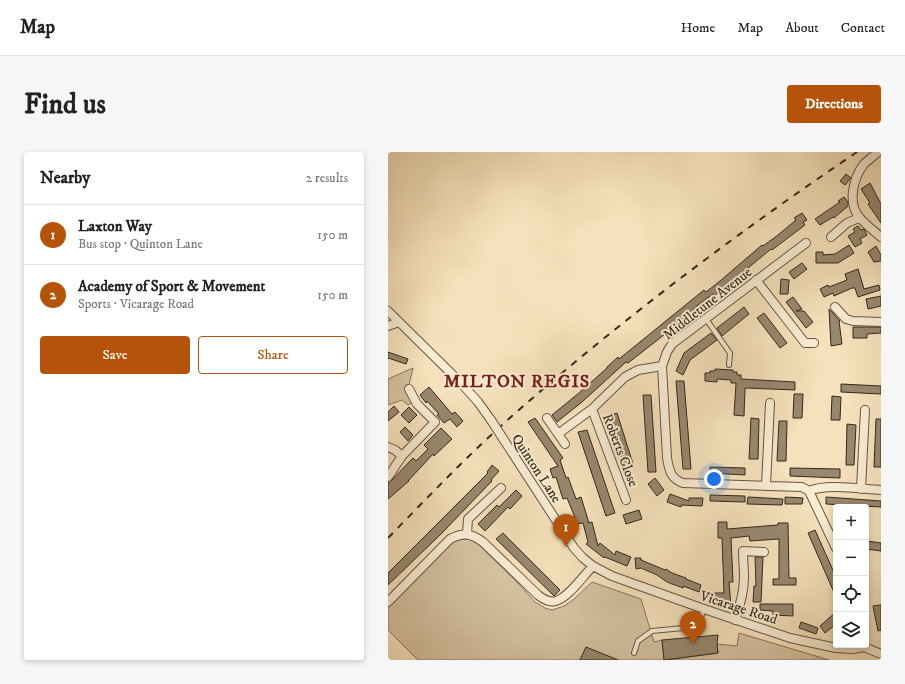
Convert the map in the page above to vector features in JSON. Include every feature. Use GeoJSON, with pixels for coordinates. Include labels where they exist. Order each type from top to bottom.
{"type":"FeatureCollection","features":[{"type":"Feature","properties":{"kind":"street"},"geometry":{"type":"LineString","coordinates":[[878,152],[865,164],[857,176],[853,194],[853,206],[859,218],[881,237]]}},
{"type":"Feature","properties":{"kind":"street"},"geometry":{"type":"LineString","coordinates":[[831,237],[847,223],[859,218]]}},
{"type":"Feature","properties":{"kind":"street","name":"Middletune Avenue"},"geometry":{"type":"LineString","coordinates":[[806,243],[672,344],[667,352],[662,366],[669,472],[674,478],[683,484],[766,485],[802,487],[810,491],[816,488],[826,487],[881,490]]}},
{"type":"Feature","properties":{"kind":"street"},"geometry":{"type":"LineString","coordinates":[[756,280],[805,343],[814,343]]}},
{"type":"Feature","properties":{"kind":"street"},"geometry":{"type":"LineString","coordinates":[[835,308],[848,320],[881,322]]}},
{"type":"Feature","properties":{"kind":"street","name":"Quinton Lane"},"geometry":{"type":"LineString","coordinates":[[388,311],[478,402],[574,548],[592,566]]}},
{"type":"Feature","properties":{"kind":"street"},"geometry":{"type":"LineString","coordinates":[[388,326],[399,322]]}},
{"type":"Feature","properties":{"kind":"street","name":"Roberts Close"},"geometry":{"type":"LineString","coordinates":[[558,434],[592,409],[631,373],[638,370],[662,366]]}},
{"type":"Feature","properties":{"kind":"street"},"geometry":{"type":"LineString","coordinates":[[388,477],[402,456],[435,422],[417,404],[410,388]]}},
{"type":"Feature","properties":{"kind":"street"},"geometry":{"type":"LineString","coordinates":[[766,485],[770,403]]}},
{"type":"Feature","properties":{"kind":"street","name":"Roberts Close"},"geometry":{"type":"LineString","coordinates":[[592,409],[626,500]]}},
{"type":"Feature","properties":{"kind":"street"},"geometry":{"type":"LineString","coordinates":[[861,490],[865,410]]}},
{"type":"Feature","properties":{"kind":"street"},"geometry":{"type":"LineString","coordinates":[[547,418],[565,444]]}},
{"type":"Feature","properties":{"kind":"street"},"geometry":{"type":"LineString","coordinates":[[388,447],[395,450],[402,456]]}},
{"type":"Feature","properties":{"kind":"street"},"geometry":{"type":"LineString","coordinates":[[467,534],[466,528],[468,519],[501,488]]}},
{"type":"Feature","properties":{"kind":"street"},"geometry":{"type":"LineString","coordinates":[[810,491],[833,541]]}},
{"type":"Feature","properties":{"kind":"street"},"geometry":{"type":"LineString","coordinates":[[388,602],[450,539],[457,535],[473,535],[483,542],[538,595],[547,601],[555,602],[567,593],[592,566]]}},
{"type":"Feature","properties":{"kind":"street"},"geometry":{"type":"LineString","coordinates":[[735,620],[743,589],[744,552],[764,552]]}},
{"type":"Feature","properties":{"kind":"street","name":"Vicarage Road"},"geometry":{"type":"LineString","coordinates":[[592,566],[619,578],[735,620],[790,638],[833,647]]}},
{"type":"Feature","properties":{"kind":"street","name":"Vicarage Road"},"geometry":{"type":"LineString","coordinates":[[840,648],[853,648]]}},
{"type":"Feature","properties":{"kind":"street","name":"Vicarage Road"},"geometry":{"type":"LineString","coordinates":[[868,648],[881,654]]}},
{"type":"Feature","properties":{"kind":"lane"},"geometry":{"type":"LineString","coordinates":[[706,319],[730,353],[729,366]]}},
{"type":"Feature","properties":{"kind":"lane"},"geometry":{"type":"LineString","coordinates":[[634,653],[638,641],[652,631],[694,627],[700,620],[704,609]]}},
{"type":"Feature","properties":{"kind":"shaded area"},"geometry":{"type":"Polygon","coordinates":[[[413,368],[408,389],[412,402],[408,405],[402,400],[388,405],[388,379],[413,368]]]}},
{"type":"Feature","properties":{"kind":"shaded area"},"geometry":{"type":"Polygon","coordinates":[[[461,539],[468,539],[476,542],[535,602],[545,608],[552,610],[564,606],[573,600],[592,582],[641,599],[654,642],[662,640],[664,660],[418,660],[388,630],[388,608],[452,542],[461,539]]]}},
{"type":"Feature","properties":{"kind":"shaded area"},"geometry":{"type":"Polygon","coordinates":[[[739,633],[829,660],[667,660],[718,653],[717,644],[737,646],[739,633]]]}},
{"type":"Feature","properties":{"kind":"building"},"geometry":{"type":"Polygon","coordinates":[[[846,174],[851,178],[845,185],[840,181],[846,174]]]}},
{"type":"Feature","properties":{"kind":"building"},"geometry":{"type":"Polygon","coordinates":[[[870,183],[881,204],[881,223],[868,204],[870,203],[861,189],[870,183]]]}},
{"type":"Feature","properties":{"kind":"building"},"geometry":{"type":"Polygon","coordinates":[[[844,197],[848,202],[848,206],[834,218],[833,217],[820,225],[815,219],[840,202],[838,201],[844,197]]]}},
{"type":"Feature","properties":{"kind":"building"},"geometry":{"type":"Polygon","coordinates":[[[802,213],[807,220],[803,222],[805,225],[772,250],[771,249],[714,296],[713,294],[698,305],[669,331],[628,363],[626,362],[582,402],[557,422],[552,415],[579,393],[618,357],[619,359],[704,290],[706,292],[762,245],[763,246],[778,235],[796,220],[794,218],[802,213]]]}},
{"type":"Feature","properties":{"kind":"building"},"geometry":{"type":"Polygon","coordinates":[[[858,226],[861,230],[864,229],[867,235],[860,239],[862,243],[855,247],[848,236],[855,232],[853,229],[858,226]]]}},
{"type":"Feature","properties":{"kind":"building"},"geometry":{"type":"Polygon","coordinates":[[[849,245],[854,253],[838,263],[816,263],[816,252],[823,252],[823,255],[835,254],[849,245]]]}},
{"type":"Feature","properties":{"kind":"building"},"geometry":{"type":"Polygon","coordinates":[[[876,246],[881,255],[881,261],[874,262],[868,252],[876,246]]]}},
{"type":"Feature","properties":{"kind":"building"},"geometry":{"type":"Polygon","coordinates":[[[802,263],[807,269],[794,279],[789,272],[802,263]]]}},
{"type":"Feature","properties":{"kind":"building"},"geometry":{"type":"Polygon","coordinates":[[[858,269],[864,289],[879,285],[880,290],[858,297],[855,288],[852,288],[834,296],[833,293],[824,297],[820,289],[828,285],[829,287],[847,280],[845,274],[858,269]]]}},
{"type":"Feature","properties":{"kind":"building"},"geometry":{"type":"Polygon","coordinates":[[[781,279],[789,280],[788,294],[780,294],[781,279]]]}},
{"type":"Feature","properties":{"kind":"building"},"geometry":{"type":"Polygon","coordinates":[[[881,296],[881,306],[868,309],[866,299],[881,296]]]}},
{"type":"Feature","properties":{"kind":"building"},"geometry":{"type":"Polygon","coordinates":[[[793,297],[802,309],[796,311],[804,311],[813,322],[806,328],[786,302],[793,297]]]}},
{"type":"Feature","properties":{"kind":"building"},"geometry":{"type":"Polygon","coordinates":[[[744,307],[749,314],[722,336],[717,328],[744,307]]]}},
{"type":"Feature","properties":{"kind":"building"},"geometry":{"type":"Polygon","coordinates":[[[829,309],[840,321],[842,344],[831,346],[829,309]]]}},
{"type":"Feature","properties":{"kind":"building"},"geometry":{"type":"Polygon","coordinates":[[[764,313],[787,343],[780,348],[757,318],[764,313]]]}},
{"type":"Feature","properties":{"kind":"building"},"geometry":{"type":"Polygon","coordinates":[[[853,327],[881,327],[881,333],[867,334],[867,338],[853,338],[853,327]]]}},
{"type":"Feature","properties":{"kind":"building"},"geometry":{"type":"Polygon","coordinates":[[[711,333],[717,340],[690,360],[683,375],[676,371],[684,353],[711,333]]]}},
{"type":"Feature","properties":{"kind":"building"},"geometry":{"type":"Polygon","coordinates":[[[388,352],[408,359],[406,364],[388,358],[388,352]]]}},
{"type":"Feature","properties":{"kind":"building"},"geometry":{"type":"Polygon","coordinates":[[[715,369],[733,370],[733,372],[737,372],[737,375],[741,375],[741,379],[795,382],[795,390],[745,388],[744,416],[734,415],[736,383],[731,383],[731,380],[717,379],[717,382],[705,381],[705,373],[715,371],[715,369]]]}},
{"type":"Feature","properties":{"kind":"building"},"geometry":{"type":"Polygon","coordinates":[[[676,381],[684,381],[691,469],[683,469],[676,381]]]}},
{"type":"Feature","properties":{"kind":"building"},"geometry":{"type":"Polygon","coordinates":[[[841,384],[881,386],[881,394],[841,392],[841,384]]]}},
{"type":"Feature","properties":{"kind":"building"},"geometry":{"type":"Polygon","coordinates":[[[429,387],[452,414],[455,412],[463,421],[457,427],[450,419],[444,423],[437,415],[439,414],[427,401],[426,403],[420,395],[429,387]]]}},
{"type":"Feature","properties":{"kind":"building"},"geometry":{"type":"Polygon","coordinates":[[[794,394],[803,394],[802,418],[793,418],[794,394]]]}},
{"type":"Feature","properties":{"kind":"building"},"geometry":{"type":"Polygon","coordinates":[[[643,395],[651,395],[656,472],[648,472],[643,395]]]}},
{"type":"Feature","properties":{"kind":"building"},"geometry":{"type":"Polygon","coordinates":[[[832,396],[841,397],[840,420],[831,420],[832,396]]]}},
{"type":"Feature","properties":{"kind":"building"},"geometry":{"type":"Polygon","coordinates":[[[394,406],[399,412],[388,421],[388,412],[394,406]]]}},
{"type":"Feature","properties":{"kind":"building"},"geometry":{"type":"Polygon","coordinates":[[[409,407],[417,415],[409,423],[401,415],[409,407]]]}},
{"type":"Feature","properties":{"kind":"building"},"geometry":{"type":"Polygon","coordinates":[[[617,413],[634,467],[625,470],[609,416],[617,413]]]}},
{"type":"Feature","properties":{"kind":"building"},"geometry":{"type":"Polygon","coordinates":[[[535,418],[563,458],[560,460],[566,478],[568,477],[576,499],[581,497],[589,523],[592,522],[598,546],[600,543],[615,555],[616,551],[631,557],[627,566],[605,557],[604,558],[586,544],[588,542],[583,523],[576,524],[567,498],[563,499],[556,477],[553,478],[550,469],[558,466],[528,422],[535,418]]]}},
{"type":"Feature","properties":{"kind":"building"},"geometry":{"type":"Polygon","coordinates":[[[751,418],[759,419],[758,459],[749,459],[751,418]]]}},
{"type":"Feature","properties":{"kind":"building"},"geometry":{"type":"Polygon","coordinates":[[[876,419],[881,419],[881,467],[874,467],[876,419]]]}},
{"type":"Feature","properties":{"kind":"building"},"geometry":{"type":"Polygon","coordinates":[[[779,421],[787,421],[786,461],[777,461],[779,421]]]}},
{"type":"Feature","properties":{"kind":"building"},"geometry":{"type":"Polygon","coordinates":[[[847,424],[856,425],[854,465],[846,465],[847,424]]]}},
{"type":"Feature","properties":{"kind":"building"},"geometry":{"type":"Polygon","coordinates":[[[405,427],[413,435],[408,441],[400,432],[405,427]]]}},
{"type":"Feature","properties":{"kind":"building"},"geometry":{"type":"Polygon","coordinates":[[[441,428],[452,439],[434,456],[433,454],[409,481],[388,499],[388,483],[413,458],[416,461],[428,449],[424,445],[441,428]]]}},
{"type":"Feature","properties":{"kind":"building"},"geometry":{"type":"Polygon","coordinates":[[[587,430],[615,513],[606,516],[578,432],[587,430]]]}},
{"type":"Feature","properties":{"kind":"building"},"geometry":{"type":"Polygon","coordinates":[[[492,465],[499,471],[491,480],[492,481],[441,534],[388,585],[388,573],[488,473],[487,472],[492,465]]]}},
{"type":"Feature","properties":{"kind":"building"},"geometry":{"type":"Polygon","coordinates":[[[710,467],[745,468],[745,475],[710,473],[710,467]]]}},
{"type":"Feature","properties":{"kind":"building"},"geometry":{"type":"Polygon","coordinates":[[[790,468],[840,469],[840,478],[790,476],[790,468]]]}},
{"type":"Feature","properties":{"kind":"building"},"geometry":{"type":"Polygon","coordinates":[[[655,478],[664,490],[657,496],[648,484],[655,478]]]}},
{"type":"Feature","properties":{"kind":"building"},"geometry":{"type":"Polygon","coordinates":[[[516,490],[522,496],[510,509],[508,507],[485,531],[478,524],[497,505],[499,507],[516,490]]]}},
{"type":"Feature","properties":{"kind":"building"},"geometry":{"type":"Polygon","coordinates":[[[670,494],[689,501],[689,498],[703,498],[702,506],[681,505],[681,507],[667,502],[670,494]]]}},
{"type":"Feature","properties":{"kind":"building"},"geometry":{"type":"Polygon","coordinates":[[[710,495],[745,496],[745,502],[710,501],[710,495]]]}},
{"type":"Feature","properties":{"kind":"building"},"geometry":{"type":"Polygon","coordinates":[[[748,497],[783,499],[782,505],[747,504],[748,497]]]}},
{"type":"Feature","properties":{"kind":"building"},"geometry":{"type":"Polygon","coordinates":[[[785,497],[803,498],[802,504],[785,504],[785,497]]]}},
{"type":"Feature","properties":{"kind":"building"},"geometry":{"type":"Polygon","coordinates":[[[826,497],[881,501],[881,507],[869,506],[869,504],[826,504],[826,497]]]}},
{"type":"Feature","properties":{"kind":"building"},"geometry":{"type":"Polygon","coordinates":[[[639,510],[642,519],[626,524],[623,515],[639,510]]]}},
{"type":"Feature","properties":{"kind":"building"},"geometry":{"type":"Polygon","coordinates":[[[718,522],[727,522],[727,529],[788,523],[789,578],[796,578],[796,585],[773,585],[773,579],[779,579],[779,539],[750,541],[749,536],[731,538],[733,582],[729,582],[731,607],[719,605],[719,603],[713,604],[713,593],[724,593],[722,538],[718,538],[718,522]]]}},
{"type":"Feature","properties":{"kind":"building"},"geometry":{"type":"Polygon","coordinates":[[[815,530],[833,570],[833,590],[808,533],[815,530]]]}},
{"type":"Feature","properties":{"kind":"building"},"geometry":{"type":"Polygon","coordinates":[[[503,533],[560,590],[554,596],[496,539],[503,533]]]}},
{"type":"Feature","properties":{"kind":"building"},"geometry":{"type":"Polygon","coordinates":[[[869,541],[881,543],[881,551],[869,549],[869,541]]]}},
{"type":"Feature","properties":{"kind":"building"},"geometry":{"type":"Polygon","coordinates":[[[755,557],[763,557],[761,602],[753,602],[754,586],[756,586],[755,557]]]}},
{"type":"Feature","properties":{"kind":"building"},"geometry":{"type":"Polygon","coordinates":[[[635,558],[641,558],[641,560],[665,570],[666,569],[701,585],[699,592],[667,582],[657,575],[641,568],[636,569],[635,558]]]}},
{"type":"Feature","properties":{"kind":"building"},"geometry":{"type":"Polygon","coordinates":[[[760,604],[793,604],[793,616],[773,615],[773,611],[760,610],[760,604]]]}},
{"type":"Feature","properties":{"kind":"building"},"geometry":{"type":"Polygon","coordinates":[[[881,605],[881,630],[878,631],[873,606],[881,605]]]}},
{"type":"Feature","properties":{"kind":"building"},"geometry":{"type":"Polygon","coordinates":[[[833,615],[833,626],[825,633],[820,626],[833,615]]]}},
{"type":"Feature","properties":{"kind":"building"},"geometry":{"type":"Polygon","coordinates":[[[801,622],[818,628],[816,634],[799,628],[801,622]]]}},
{"type":"Feature","properties":{"kind":"building"},"geometry":{"type":"Polygon","coordinates":[[[718,635],[718,653],[664,660],[662,640],[718,635]]]}},
{"type":"Feature","properties":{"kind":"building"},"geometry":{"type":"Polygon","coordinates":[[[586,647],[618,660],[580,660],[586,647]]]}},
{"type":"Feature","properties":{"kind":"railway"},"geometry":{"type":"LineString","coordinates":[[388,538],[480,445],[553,380],[680,278],[857,152]]}},
{"type":"Feature","properties":{"kind":"place","name":"Laxton Way"},"geometry":{"type":"Point","coordinates":[566,547]}},
{"type":"Feature","properties":{"kind":"place","name":"Academy of Sport & Movement"},"geometry":{"type":"Point","coordinates":[693,644]}},
{"type":"Feature","properties":{"kind":"district","name":"MILTON REGIS"},"geometry":{"type":"Point","coordinates":[517,381]}}]}
